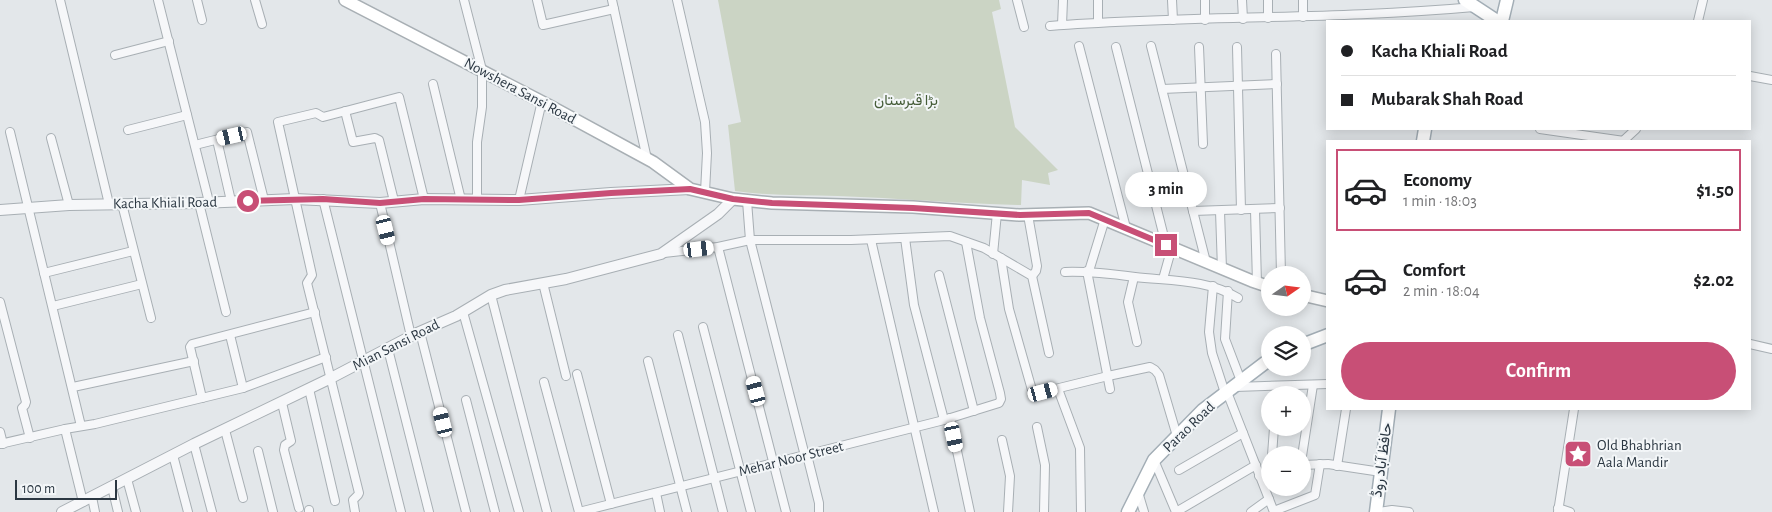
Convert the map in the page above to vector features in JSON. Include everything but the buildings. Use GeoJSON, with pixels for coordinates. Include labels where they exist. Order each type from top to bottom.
{"type":"FeatureCollection","features":[{"type":"Feature","properties":{"kind":"main road","name":"Nowshera Sansi Road"},"geometry":{"type":"LineString","coordinates":[[345,0],[542,101],[647,159],[690,189]]}},
{"type":"Feature","properties":{"kind":"main road"},"geometry":{"type":"LineString","coordinates":[[1502,20],[1507,0]]}},
{"type":"Feature","properties":{"kind":"main road"},"geometry":{"type":"LineString","coordinates":[[1470,3],[1496,20]]}},
{"type":"Feature","properties":{"kind":"main road"},"geometry":{"type":"LineString","coordinates":[[690,189],[733,199],[772,203],[1028,214],[1089,213],[1261,284]]}},
{"type":"Feature","properties":{"kind":"main road"},"geometry":{"type":"LineString","coordinates":[[1311,297],[1326,301]]}},
{"type":"Feature","properties":{"kind":"main road"},"geometry":{"type":"LineString","coordinates":[[1311,342],[1326,336]]}},
{"type":"Feature","properties":{"kind":"main road","name":"Parao Road"},"geometry":{"type":"LineString","coordinates":[[1128,512],[1154,460],[1203,410],[1261,366]]}},
{"type":"Feature","properties":{"kind":"main road","name":"حافظ آباد روڈ"},"geometry":{"type":"LineString","coordinates":[[1376,512],[1389,410]]}},
{"type":"Feature","properties":{"kind":"street"},"geometry":{"type":"LineString","coordinates":[[60,0],[109,204]]}},
{"type":"Feature","properties":{"kind":"street"},"geometry":{"type":"LineString","coordinates":[[158,0],[195,145],[204,203],[226,312]]}},
{"type":"Feature","properties":{"kind":"street"},"geometry":{"type":"LineString","coordinates":[[197,0],[202,20]]}},
{"type":"Feature","properties":{"kind":"street"},"geometry":{"type":"LineString","coordinates":[[256,0],[262,24]]}},
{"type":"Feature","properties":{"kind":"street"},"geometry":{"type":"LineString","coordinates":[[464,0],[482,70],[482,107],[477,142],[477,200]]}},
{"type":"Feature","properties":{"kind":"street"},"geometry":{"type":"LineString","coordinates":[[537,0],[543,25],[614,9]]}},
{"type":"Feature","properties":{"kind":"street"},"geometry":{"type":"LineString","coordinates":[[612,0],[647,159]]}},
{"type":"Feature","properties":{"kind":"street"},"geometry":{"type":"LineString","coordinates":[[677,0],[705,122],[707,153],[705,192]]}},
{"type":"Feature","properties":{"kind":"street"},"geometry":{"type":"LineString","coordinates":[[1017,0],[1024,27]]}},
{"type":"Feature","properties":{"kind":"street"},"geometry":{"type":"LineString","coordinates":[[1062,0],[1062,25]]}},
{"type":"Feature","properties":{"kind":"street"},"geometry":{"type":"LineString","coordinates":[[1098,0],[1098,22]]}},
{"type":"Feature","properties":{"kind":"street"},"geometry":{"type":"LineString","coordinates":[[1172,0],[1172,20]]}},
{"type":"Feature","properties":{"kind":"street"},"geometry":{"type":"LineString","coordinates":[[1205,0],[1205,20]]}},
{"type":"Feature","properties":{"kind":"street"},"geometry":{"type":"LineString","coordinates":[[1242,0],[1243,19]]}},
{"type":"Feature","properties":{"kind":"street"},"geometry":{"type":"LineString","coordinates":[[1268,0],[1268,18]]}},
{"type":"Feature","properties":{"kind":"street"},"geometry":{"type":"LineString","coordinates":[[1303,0],[1303,17]]}},
{"type":"Feature","properties":{"kind":"street"},"geometry":{"type":"LineString","coordinates":[[1698,20],[1703,0]]}},
{"type":"Feature","properties":{"kind":"street"},"geometry":{"type":"LineString","coordinates":[[1050,26],[1098,22],[1365,17],[1415,12],[1470,3]]}},
{"type":"Feature","properties":{"kind":"street"},"geometry":{"type":"LineString","coordinates":[[1415,12],[1415,20]]}},
{"type":"Feature","properties":{"kind":"street"},"geometry":{"type":"LineString","coordinates":[[115,55],[169,41]]}},
{"type":"Feature","properties":{"kind":"street"},"geometry":{"type":"LineString","coordinates":[[1079,46],[1126,228]]}},
{"type":"Feature","properties":{"kind":"street"},"geometry":{"type":"LineString","coordinates":[[1151,46],[1206,262]]}},
{"type":"Feature","properties":{"kind":"street"},"geometry":{"type":"LineString","coordinates":[[1199,47],[1203,144]]}},
{"type":"Feature","properties":{"kind":"street"},"geometry":{"type":"LineString","coordinates":[[1238,47],[1242,210]]}},
{"type":"Feature","properties":{"kind":"street"},"geometry":{"type":"LineString","coordinates":[[1116,48],[1168,246],[1162,279]]}},
{"type":"Feature","properties":{"kind":"street"},"geometry":{"type":"LineString","coordinates":[[1276,54],[1281,266]]}},
{"type":"Feature","properties":{"kind":"street"},"geometry":{"type":"LineString","coordinates":[[1751,76],[1772,80]]}},
{"type":"Feature","properties":{"kind":"street"},"geometry":{"type":"LineString","coordinates":[[433,84],[460,200]]}},
{"type":"Feature","properties":{"kind":"street"},"geometry":{"type":"LineString","coordinates":[[1162,89],[1277,84]]}},
{"type":"Feature","properties":{"kind":"street"},"geometry":{"type":"LineString","coordinates":[[355,512],[352,502],[358,493],[308,283],[312,275],[278,122],[316,113],[323,117],[399,96],[424,199]]}},
{"type":"Feature","properties":{"kind":"street"},"geometry":{"type":"LineString","coordinates":[[519,200],[542,101]]}},
{"type":"Feature","properties":{"kind":"street"},"geometry":{"type":"LineString","coordinates":[[345,111],[353,142],[375,138],[379,140],[394,201]]}},
{"type":"Feature","properties":{"kind":"street"},"geometry":{"type":"LineString","coordinates":[[128,130],[187,115]]}},
{"type":"Feature","properties":{"kind":"street"},"geometry":{"type":"LineString","coordinates":[[1547,130],[1617,140]]}},
{"type":"Feature","properties":{"kind":"street"},"geometry":{"type":"LineString","coordinates":[[1625,140],[1635,130]]}},
{"type":"Feature","properties":{"kind":"street"},"geometry":{"type":"LineString","coordinates":[[10,132],[82,426]]}},
{"type":"Feature","properties":{"kind":"street"},"geometry":{"type":"LineString","coordinates":[[195,145],[247,132],[264,200]]}},
{"type":"Feature","properties":{"kind":"street"},"geometry":{"type":"LineString","coordinates":[[51,138],[69,205]]}},
{"type":"Feature","properties":{"kind":"street"},"geometry":{"type":"LineString","coordinates":[[217,140],[231,201]]}},
{"type":"Feature","properties":{"kind":"street","name":"Kacha Khiali Road"},"geometry":{"type":"LineString","coordinates":[[0,210],[69,205],[204,203],[295,199],[380,203],[424,199],[519,200],[690,189]]}},
{"type":"Feature","properties":{"kind":"street"},"geometry":{"type":"LineString","coordinates":[[323,199],[401,512]]}},
{"type":"Feature","properties":{"kind":"street","name":"Mian Sansi Road"},"geometry":{"type":"LineString","coordinates":[[62,512],[194,444],[282,403],[463,312],[491,294],[627,264],[661,254],[718,214],[733,199]]}},
{"type":"Feature","properties":{"kind":"street"},"geometry":{"type":"LineString","coordinates":[[747,201],[750,240],[804,452],[807,455],[819,503],[819,512]]}},
{"type":"Feature","properties":{"kind":"street"},"geometry":{"type":"LineString","coordinates":[[380,203],[466,512]]}},
{"type":"Feature","properties":{"kind":"street"},"geometry":{"type":"LineString","coordinates":[[122,204],[150,318]]}},
{"type":"Feature","properties":{"kind":"street"},"geometry":{"type":"LineString","coordinates":[[1193,211],[1280,208]]}},
{"type":"Feature","properties":{"kind":"street"},"geometry":{"type":"LineString","coordinates":[[1255,210],[1257,283]]}},
{"type":"Feature","properties":{"kind":"street"},"geometry":{"type":"LineString","coordinates":[[1220,211],[1222,269]]}},
{"type":"Feature","properties":{"kind":"street"},"geometry":{"type":"LineString","coordinates":[[997,213],[997,256],[1009,309],[1032,390]]}},
{"type":"Feature","properties":{"kind":"street"},"geometry":{"type":"LineString","coordinates":[[1028,214],[1036,266],[1036,271],[1032,276]]}},
{"type":"Feature","properties":{"kind":"street"},"geometry":{"type":"LineString","coordinates":[[1105,219],[1088,271],[1110,389]]}},
{"type":"Feature","properties":{"kind":"street"},"geometry":{"type":"LineString","coordinates":[[661,254],[718,247],[750,240],[871,240],[950,236],[997,256],[1032,276],[1049,354]]}},
{"type":"Feature","properties":{"kind":"street"},"geometry":{"type":"LineString","coordinates":[[905,238],[914,306],[947,419],[970,512]]}},
{"type":"Feature","properties":{"kind":"street"},"geometry":{"type":"LineString","coordinates":[[871,240],[934,512]]}},
{"type":"Feature","properties":{"kind":"street","name":"Mehar Noor Street"},"geometry":{"type":"LineString","coordinates":[[579,512],[599,510],[611,504],[915,428],[999,402],[1001,399],[980,318],[966,242]]}},
{"type":"Feature","properties":{"kind":"street"},"geometry":{"type":"LineString","coordinates":[[718,247],[775,463],[786,512]]}},
{"type":"Feature","properties":{"kind":"street"},"geometry":{"type":"LineString","coordinates":[[44,273],[133,250]]}},
{"type":"Feature","properties":{"kind":"street"},"geometry":{"type":"LineString","coordinates":[[1066,272],[1088,271],[1213,286],[1238,298]]}},
{"type":"Feature","properties":{"kind":"street"},"geometry":{"type":"LineString","coordinates":[[940,275],[974,410]]}},
{"type":"Feature","properties":{"kind":"street"},"geometry":{"type":"LineString","coordinates":[[1134,277],[1128,302],[1137,342]]}},
{"type":"Feature","properties":{"kind":"street"},"geometry":{"type":"LineString","coordinates":[[544,283],[566,376]]}},
{"type":"Feature","properties":{"kind":"street"},"geometry":{"type":"LineString","coordinates":[[53,306],[142,284]]}},
{"type":"Feature","properties":{"kind":"street"},"geometry":{"type":"LineString","coordinates":[[1213,286],[1208,332],[1212,353],[1231,388]]}},
{"type":"Feature","properties":{"kind":"street"},"geometry":{"type":"LineString","coordinates":[[1228,292],[1225,339],[1231,388],[1243,433],[1274,512],[1315,495],[1320,464]]}},
{"type":"Feature","properties":{"kind":"street"},"geometry":{"type":"LineString","coordinates":[[491,294],[546,512]]}},
{"type":"Feature","properties":{"kind":"street"},"geometry":{"type":"LineString","coordinates":[[0,302],[26,402],[22,408],[30,438]]}},
{"type":"Feature","properties":{"kind":"street"},"geometry":{"type":"LineString","coordinates":[[202,398],[190,345],[315,312]]}},
{"type":"Feature","properties":{"kind":"street"},"geometry":{"type":"LineString","coordinates":[[463,312],[519,512]]}},
{"type":"Feature","properties":{"kind":"street"},"geometry":{"type":"LineString","coordinates":[[703,328],[751,512]]}},
{"type":"Feature","properties":{"kind":"street"},"geometry":{"type":"LineString","coordinates":[[230,334],[243,388]]}},
{"type":"Feature","properties":{"kind":"street"},"geometry":{"type":"LineString","coordinates":[[678,335],[723,512]]}},
{"type":"Feature","properties":{"kind":"street"},"geometry":{"type":"LineString","coordinates":[[1751,344],[1772,349]]}},
{"type":"Feature","properties":{"kind":"street"},"geometry":{"type":"LineString","coordinates":[[388,349],[429,512]]}},
{"type":"Feature","properties":{"kind":"street"},"geometry":{"type":"LineString","coordinates":[[0,432],[2,444],[30,438],[243,388],[326,357]]}},
{"type":"Feature","properties":{"kind":"street"},"geometry":{"type":"LineString","coordinates":[[73,387],[194,361]]}},
{"type":"Feature","properties":{"kind":"street"},"geometry":{"type":"LineString","coordinates":[[648,361],[687,512]]}},
{"type":"Feature","properties":{"kind":"street"},"geometry":{"type":"LineString","coordinates":[[1043,392],[1150,367],[1155,370],[1162,382],[1177,436]]}},
{"type":"Feature","properties":{"kind":"street"},"geometry":{"type":"LineString","coordinates":[[577,374],[611,504]]}},
{"type":"Feature","properties":{"kind":"street"},"geometry":{"type":"LineString","coordinates":[[544,382],[579,512]]}},
{"type":"Feature","properties":{"kind":"street"},"geometry":{"type":"LineString","coordinates":[[1276,386],[1326,384]]}},
{"type":"Feature","properties":{"kind":"street"},"geometry":{"type":"LineString","coordinates":[[1304,446],[1313,385]]}},
{"type":"Feature","properties":{"kind":"street"},"geometry":{"type":"LineString","coordinates":[[1231,388],[1261,387]]}},
{"type":"Feature","properties":{"kind":"street"},"geometry":{"type":"LineString","coordinates":[[1058,388],[1080,448],[1081,512]]}},
{"type":"Feature","properties":{"kind":"street"},"geometry":{"type":"LineString","coordinates":[[309,389],[335,501]]}},
{"type":"Feature","properties":{"kind":"street"},"geometry":{"type":"LineString","coordinates":[[466,400],[495,512]]}},
{"type":"Feature","properties":{"kind":"street"},"geometry":{"type":"LineString","coordinates":[[282,403],[291,441],[285,445],[284,450],[299,508]]}},
{"type":"Feature","properties":{"kind":"street"},"geometry":{"type":"LineString","coordinates":[[1337,466],[1346,410]]}},
{"type":"Feature","properties":{"kind":"street"},"geometry":{"type":"LineString","coordinates":[[1570,512],[1558,510],[1574,410]]}},
{"type":"Feature","properties":{"kind":"street"},"geometry":{"type":"LineString","coordinates":[[1037,427],[1045,465],[1044,512]]}},
{"type":"Feature","properties":{"kind":"street"},"geometry":{"type":"LineString","coordinates":[[65,429],[87,500],[95,512]]}},
{"type":"Feature","properties":{"kind":"street"},"geometry":{"type":"LineString","coordinates":[[225,430],[243,498]]}},
{"type":"Feature","properties":{"kind":"street"},"geometry":{"type":"LineString","coordinates":[[1179,470],[1243,433]]}},
{"type":"Feature","properties":{"kind":"street"},"geometry":{"type":"LineString","coordinates":[[1002,440],[1010,476],[1008,512]]}},
{"type":"Feature","properties":{"kind":"street"},"geometry":{"type":"LineString","coordinates":[[194,444],[212,512]]}},
{"type":"Feature","properties":{"kind":"street"},"geometry":{"type":"LineString","coordinates":[[258,451],[274,512]]}},
{"type":"Feature","properties":{"kind":"street"},"geometry":{"type":"LineString","coordinates":[[173,455],[188,512]]}},
{"type":"Feature","properties":{"kind":"street"},"geometry":{"type":"LineString","coordinates":[[1154,460],[1176,512],[1256,465]]}},
{"type":"Feature","properties":{"kind":"street"},"geometry":{"type":"LineString","coordinates":[[1311,464],[1381,472]]}},
{"type":"Feature","properties":{"kind":"street"},"geometry":{"type":"LineString","coordinates":[[127,479],[136,512]]}},
{"type":"Feature","properties":{"kind":"street"},"geometry":{"type":"LineString","coordinates":[[112,487],[118,512]]}},
{"type":"Feature","properties":{"kind":"street"},"geometry":{"type":"LineString","coordinates":[[1138,492],[1144,512]]}},
{"type":"Feature","properties":{"kind":"street"},"geometry":{"type":"LineString","coordinates":[[656,493],[660,512]]}},
{"type":"Feature","properties":{"kind":"street"},"geometry":{"type":"LineString","coordinates":[[1251,512],[1269,499]]}},
{"type":"Feature","properties":{"kind":"street"},"geometry":{"type":"LineString","coordinates":[[1379,512],[1409,512]]}},
{"type":"Feature","properties":{"kind":"green space","name":"بڑا قبرستان"},"geometry":{"type":"Polygon","coordinates":[[[718,0],[999,0],[1001,9],[992,12],[1015,127],[1058,170],[1048,173],[1050,185],[1022,180],[1021,205],[861,197],[774,195],[735,191],[728,125],[741,122],[718,0]]]}},
{"type":"Feature","properties":{"kind":"place","name":"Old Bhabhrian Aala Mandir"},"geometry":{"type":"Point","coordinates":[1578,454]}},
{"type":"Feature","properties":{"kind":"route"},"geometry":{"type":"LineString","coordinates":[[248,201],[323,199],[380,203],[424,199],[519,200],[690,189],[733,199],[772,203],[913,208],[1020,215],[1089,213],[1166,245]]}}]}
